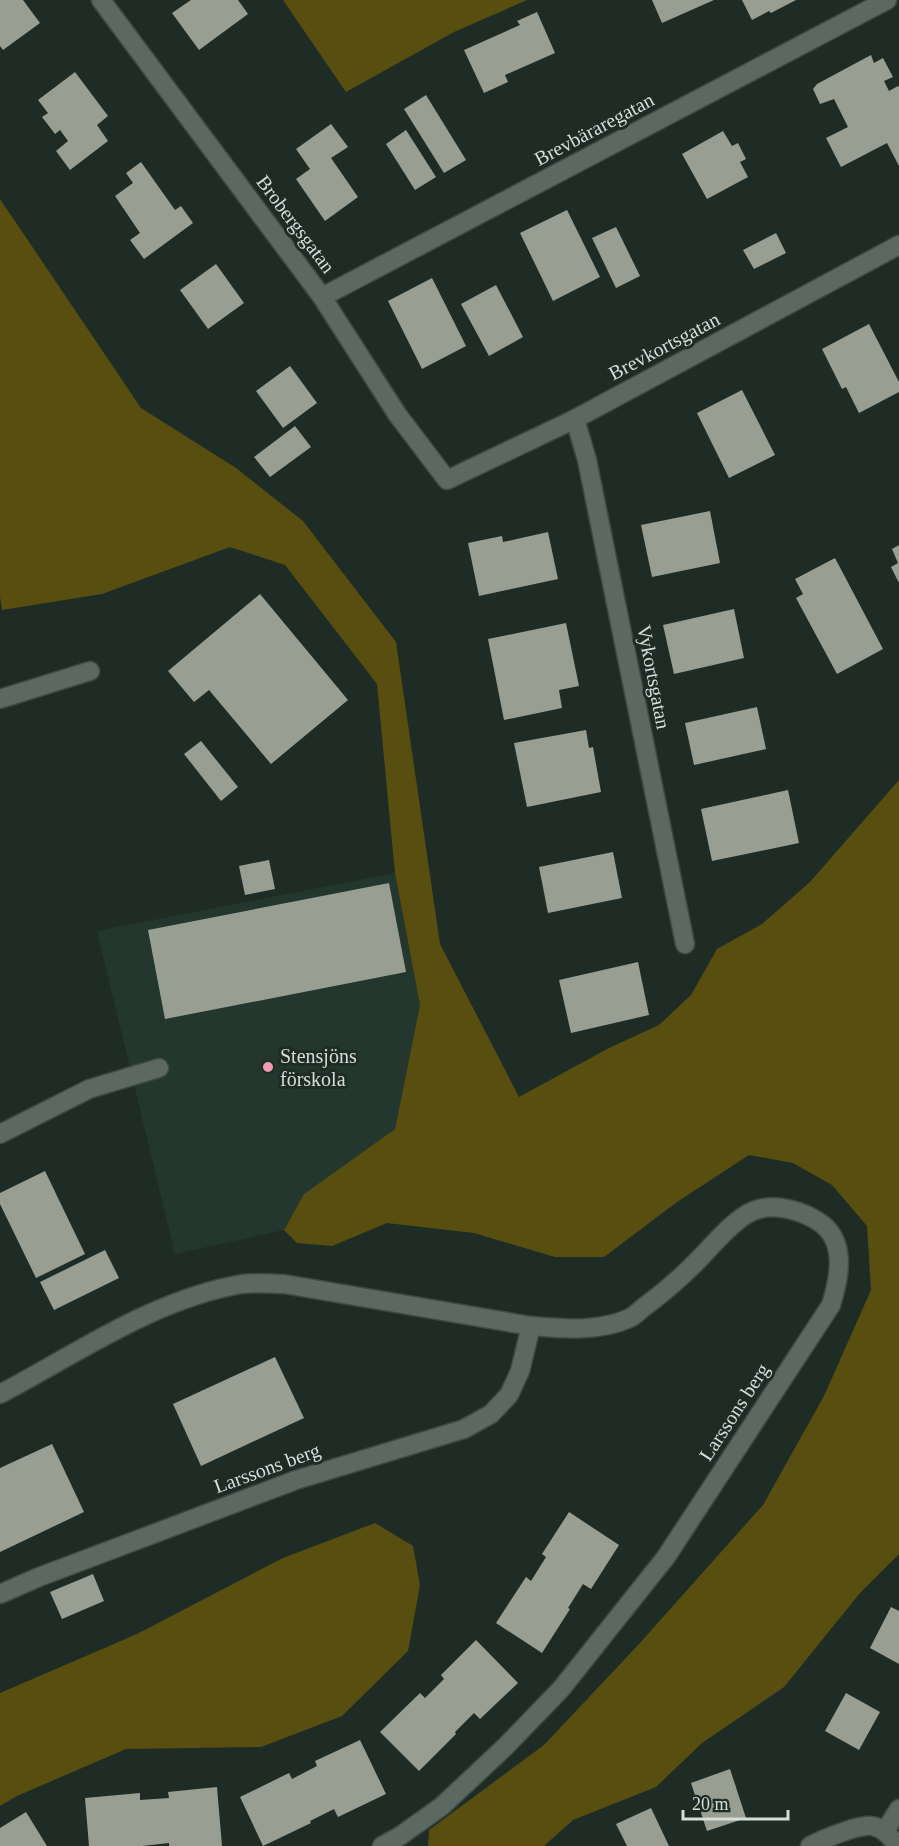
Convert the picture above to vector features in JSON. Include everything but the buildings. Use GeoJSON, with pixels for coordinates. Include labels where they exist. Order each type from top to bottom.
{"type":"FeatureCollection","features":[{"type":"Feature","properties":{"kind":"street","name":"Brobergsgatan"},"geometry":{"type":"LineString","coordinates":[[101,0],[322,297],[397,414],[447,480]]}},
{"type":"Feature","properties":{"kind":"street","name":"Brevbäraregatan"},"geometry":{"type":"LineString","coordinates":[[322,297],[887,0]]}},
{"type":"Feature","properties":{"kind":"street"},"geometry":{"type":"LineString","coordinates":[[893,0],[899,12]]}},
{"type":"Feature","properties":{"kind":"street","name":"Brevkortsgatan"},"geometry":{"type":"LineString","coordinates":[[447,480],[575,419],[899,245]]}},
{"type":"Feature","properties":{"kind":"street","name":"Vykortsgatan"},"geometry":{"type":"LineString","coordinates":[[575,419],[587,460],[685,944]]}},
{"type":"Feature","properties":{"kind":"street"},"geometry":{"type":"LineString","coordinates":[[0,699],[90,671]]}},
{"type":"Feature","properties":{"kind":"street"},"geometry":{"type":"LineString","coordinates":[[0,1134],[89,1089],[159,1068]]}},
{"type":"Feature","properties":{"kind":"street","name":"Larssons berg"},"geometry":{"type":"LineString","coordinates":[[0,1394],[121,1328],[174,1303],[204,1292],[245,1284],[284,1284],[531,1326],[564,1330],[602,1327],[631,1317],[672,1287],[724,1231],[753,1211],[774,1208],[794,1209],[809,1215],[824,1226],[835,1240],[839,1260],[839,1280],[831,1305],[666,1557],[561,1689],[505,1747],[442,1806],[382,1846]]}},
{"type":"Feature","properties":{"kind":"street","name":"Larssons berg"},"geometry":{"type":"LineString","coordinates":[[0,1594],[296,1480],[464,1429],[491,1414],[509,1395],[520,1371],[531,1326]]}},
{"type":"Feature","properties":{"kind":"street"},"geometry":{"type":"LineString","coordinates":[[885,1831],[899,1809]]}},
{"type":"Feature","properties":{"kind":"street"},"geometry":{"type":"LineString","coordinates":[[810,1846],[823,1839],[871,1826],[885,1831],[897,1846]]}},
{"type":"Feature","properties":{"kind":"shaded area"},"geometry":{"type":"Polygon","coordinates":[[[283,0],[527,0],[454,32],[346,92],[283,0]]]}},
{"type":"Feature","properties":{"kind":"shaded area"},"geometry":{"type":"Polygon","coordinates":[[[0,199],[141,408],[236,468],[303,521],[396,642],[440,944],[519,1097],[609,1048],[659,1025],[691,995],[717,949],[762,924],[810,882],[899,780],[899,1554],[860,1593],[784,1687],[702,1743],[656,1787],[573,1820],[544,1846],[428,1846],[429,1830],[544,1745],[639,1644],[763,1505],[824,1396],[871,1290],[867,1226],[832,1185],[793,1163],[749,1155],[677,1202],[604,1257],[555,1257],[474,1233],[387,1223],[332,1246],[297,1243],[284,1230],[304,1194],[395,1129],[420,1005],[395,873],[377,684],[285,565],[230,547],[102,594],[2,610],[0,597],[0,199]]]}},
{"type":"Feature","properties":{"kind":"shaded area","name":"Stensjöns förskola"},"geometry":{"type":"Polygon","coordinates":[[[395,873],[420,1005],[395,1129],[304,1194],[284,1230],[175,1254],[97,931],[395,873]]]}},
{"type":"Feature","properties":{"kind":"shaded area"},"geometry":{"type":"Polygon","coordinates":[[[375,1523],[413,1546],[420,1585],[408,1651],[342,1716],[261,1747],[126,1749],[17,1796],[0,1806],[0,1693],[137,1634],[283,1558],[375,1523]]]}},
{"type":"Feature","properties":{"kind":"place","name":"Stensjöns förskola"},"geometry":{"type":"Point","coordinates":[268,1067]}}]}
